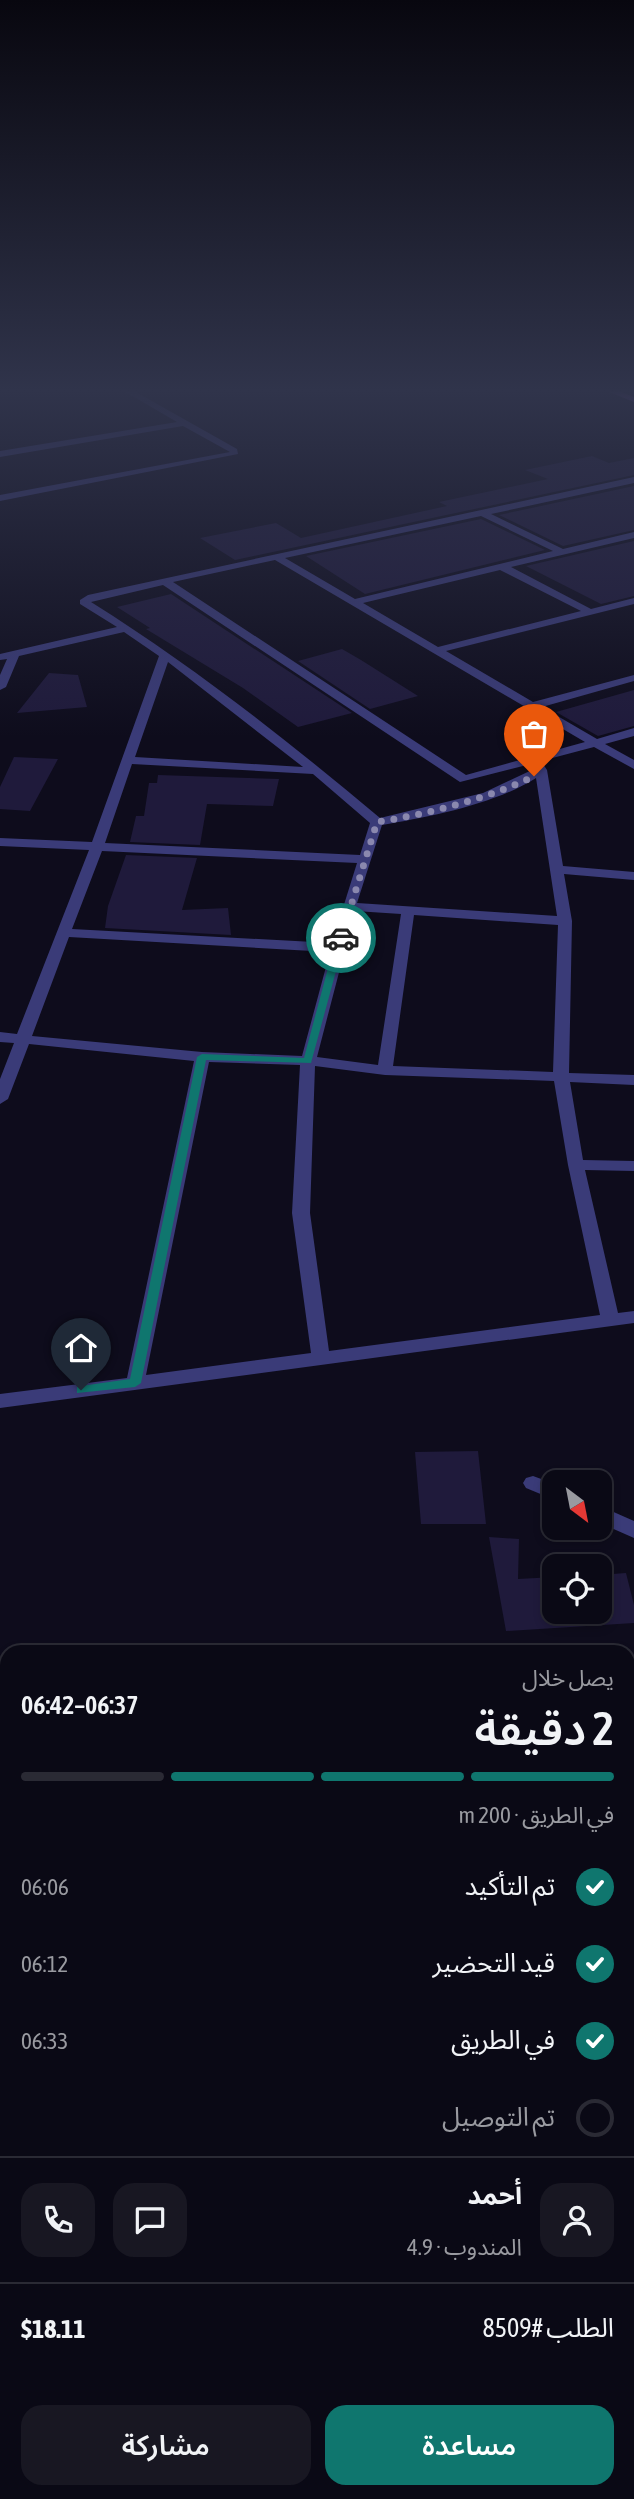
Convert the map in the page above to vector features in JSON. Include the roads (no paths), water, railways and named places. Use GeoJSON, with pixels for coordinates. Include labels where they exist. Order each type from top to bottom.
{"type":"FeatureCollection","features":[{"type":"Feature","properties":{"kind":"street"},"geometry":{"type":"LineString","coordinates":[[525,504],[84,602],[127,628],[238,707],[377,822],[398,819],[507,788],[538,765]]}},
{"type":"Feature","properties":{"kind":"street"},"geometry":{"type":"LineString","coordinates":[[482,513],[562,552]]}},
{"type":"Feature","properties":{"kind":"street"},"geometry":{"type":"LineString","coordinates":[[354,602],[634,535]]}},
{"type":"Feature","properties":{"kind":"street"},"geometry":{"type":"LineString","coordinates":[[617,539],[634,547]]}},
{"type":"Feature","properties":{"kind":"street"},"geometry":{"type":"LineString","coordinates":[[278,558],[634,765]]}},
{"type":"Feature","properties":{"kind":"street"},"geometry":{"type":"LineString","coordinates":[[502,567],[590,612]]}},
{"type":"Feature","properties":{"kind":"street"},"geometry":{"type":"LineString","coordinates":[[166,582],[464,779],[538,765],[634,732]]}},
{"type":"Feature","properties":{"kind":"street"},"geometry":{"type":"LineString","coordinates":[[439,650],[634,601]]}},
{"type":"Feature","properties":{"kind":"street"},"geometry":{"type":"LineString","coordinates":[[0,657],[127,628]]}},
{"type":"Feature","properties":{"kind":"street"},"geometry":{"type":"LineString","coordinates":[[0,687],[15,653]]}},
{"type":"Feature","properties":{"kind":"street"},"geometry":{"type":"LineString","coordinates":[[0,1100],[129,760],[165,655]]}},
{"type":"Feature","properties":{"kind":"street"},"geometry":{"type":"LineString","coordinates":[[532,706],[634,678]]}},
{"type":"Feature","properties":{"kind":"street"},"geometry":{"type":"LineString","coordinates":[[129,760],[317,771]]}},
{"type":"Feature","properties":{"kind":"street"},"geometry":{"type":"LineString","coordinates":[[538,765],[565,921],[561,1077],[576,1165],[610,1320]]}},
{"type":"Feature","properties":{"kind":"street"},"geometry":{"type":"LineString","coordinates":[[321,1358],[301,1213],[308,1061],[349,908],[377,822]]}},
{"type":"Feature","properties":{"kind":"street"},"geometry":{"type":"LineString","coordinates":[[0,842],[364,859]]}},
{"type":"Feature","properties":{"kind":"street"},"geometry":{"type":"LineString","coordinates":[[558,870],[634,876]]}},
{"type":"Feature","properties":{"kind":"street"},"geometry":{"type":"LineString","coordinates":[[349,908],[565,921]]}},
{"type":"Feature","properties":{"kind":"street"},"geometry":{"type":"LineString","coordinates":[[385,1070],[408,911]]}},
{"type":"Feature","properties":{"kind":"street"},"geometry":{"type":"LineString","coordinates":[[64,933],[338,948]]}},
{"type":"Feature","properties":{"kind":"street"},"geometry":{"type":"LineString","coordinates":[[0,1037],[202,1057],[308,1061],[385,1070],[634,1080]]}},
{"type":"Feature","properties":{"kind":"street"},"geometry":{"type":"LineString","coordinates":[[135,1383],[202,1057]]}},
{"type":"Feature","properties":{"kind":"street"},"geometry":{"type":"LineString","coordinates":[[576,1165],[634,1166]]}},
{"type":"Feature","properties":{"kind":"street"},"geometry":{"type":"LineString","coordinates":[[0,1401],[634,1317]]}},
{"type":"Feature","properties":{"kind":"street"},"geometry":{"type":"LineString","coordinates":[[533,1483],[542,1487]]}},
{"type":"Feature","properties":{"kind":"street"},"geometry":{"type":"LineString","coordinates":[[612,1520],[634,1530]]}}]}
